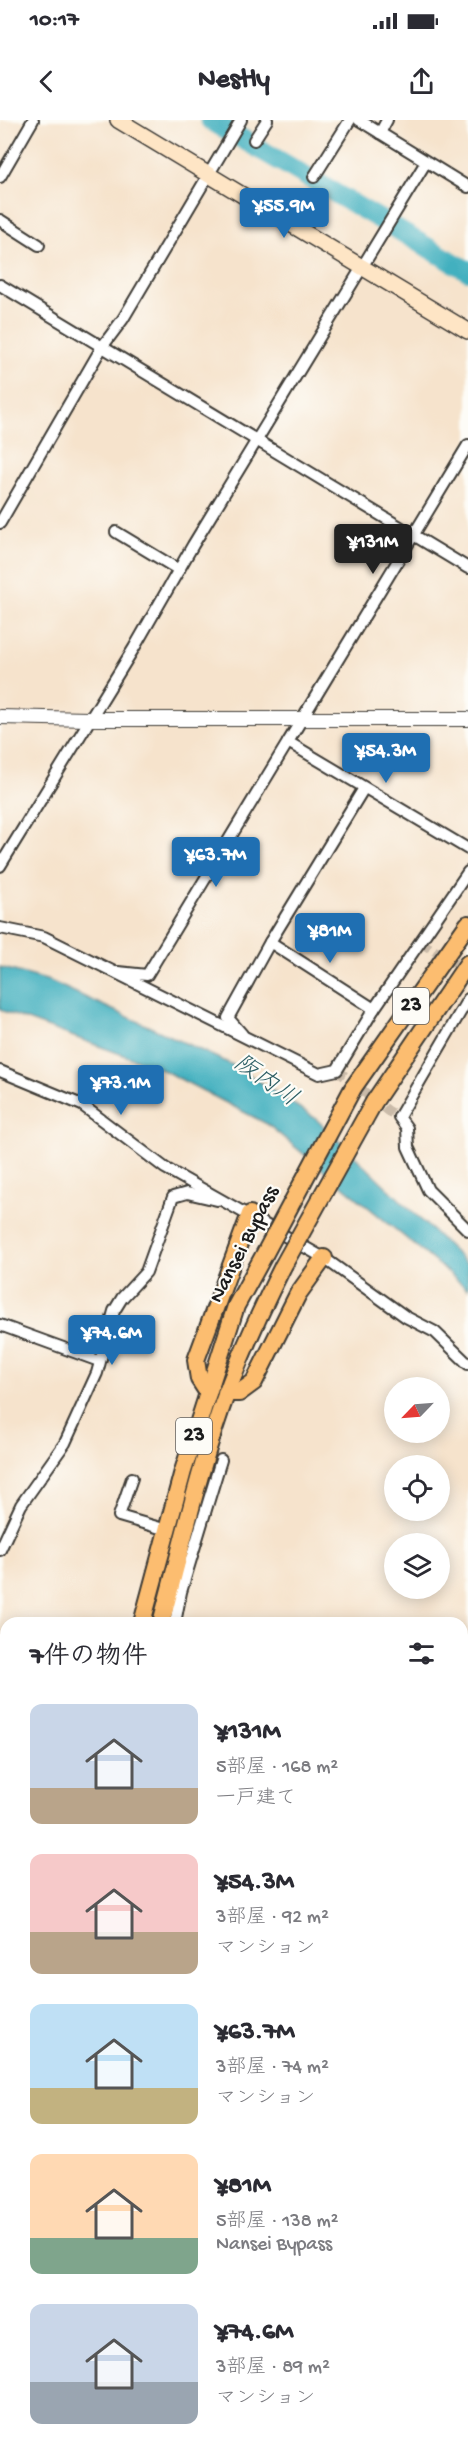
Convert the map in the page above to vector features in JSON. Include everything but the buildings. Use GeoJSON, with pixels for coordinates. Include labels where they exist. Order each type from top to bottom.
{"type":"FeatureCollection","features":[{"type":"Feature","properties":{"kind":"highway","name":"Nansei Bypass"},"geometry":{"type":"LineString","coordinates":[[144,1617],[208,1393],[237,1306],[353,1088],[468,924]]}},
{"type":"Feature","properties":{"kind":"highway","name":"Nansei Bypass"},"geometry":{"type":"LineString","coordinates":[[163,1617],[226,1393],[256,1320],[283,1266],[374,1102],[468,963]]}},
{"type":"Feature","properties":{"kind":"highway"},"geometry":{"type":"LineString","coordinates":[[208,1393],[199,1379],[196,1360],[250,1214]]}},
{"type":"Feature","properties":{"kind":"highway"},"geometry":{"type":"LineString","coordinates":[[226,1393],[239,1393],[254,1382],[298,1294],[324,1258]]}},
{"type":"Feature","properties":{"kind":"main road"},"geometry":{"type":"LineString","coordinates":[[118,120],[468,331]]}},
{"type":"Feature","properties":{"kind":"street"},"geometry":{"type":"LineString","coordinates":[[0,177],[33,120]]}},
{"type":"Feature","properties":{"kind":"street"},"geometry":{"type":"LineString","coordinates":[[0,523],[102,347],[123,319],[241,120]]}},
{"type":"Feature","properties":{"kind":"street"},"geometry":{"type":"LineString","coordinates":[[254,141],[267,120]]}},
{"type":"Feature","properties":{"kind":"street"},"geometry":{"type":"LineString","coordinates":[[314,177],[350,120]]}},
{"type":"Feature","properties":{"kind":"street"},"geometry":{"type":"LineString","coordinates":[[359,120],[468,187]]}},
{"type":"Feature","properties":{"kind":"street"},"geometry":{"type":"LineString","coordinates":[[380,133],[387,120]]}},
{"type":"Feature","properties":{"kind":"street"},"geometry":{"type":"LineString","coordinates":[[0,866],[426,162]]}},
{"type":"Feature","properties":{"kind":"street"},"geometry":{"type":"LineString","coordinates":[[0,220],[39,245]]}},
{"type":"Feature","properties":{"kind":"street"},"geometry":{"type":"LineString","coordinates":[[0,285],[468,568]]}},
{"type":"Feature","properties":{"kind":"street"},"geometry":{"type":"LineString","coordinates":[[111,971],[147,975],[414,537],[468,444]]}},
{"type":"Feature","properties":{"kind":"street"},"geometry":{"type":"LineString","coordinates":[[116,532],[179,570]]}},
{"type":"Feature","properties":{"kind":"street"},"geometry":{"type":"LineString","coordinates":[[0,717],[89,720],[468,719]]}},
{"type":"Feature","properties":{"kind":"street"},"geometry":{"type":"LineString","coordinates":[[288,742],[468,849]]}},
{"type":"Feature","properties":{"kind":"street"},"geometry":{"type":"LineString","coordinates":[[246,1039],[228,1018],[270,942],[364,788]]}},
{"type":"Feature","properties":{"kind":"street"},"geometry":{"type":"LineString","coordinates":[[0,928],[44,937],[319,1074],[337,1070],[374,1009],[468,872]]}},
{"type":"Feature","properties":{"kind":"street"},"geometry":{"type":"LineString","coordinates":[[270,942],[374,1009]]}},
{"type":"Feature","properties":{"kind":"street"},"geometry":{"type":"LineString","coordinates":[[468,999],[399,1117],[407,1128],[408,1147],[428,1190],[468,1230]]}},
{"type":"Feature","properties":{"kind":"street"},"geometry":{"type":"LineString","coordinates":[[0,1071],[82,1105],[165,1168],[250,1214],[324,1258],[405,1317],[435,1332],[468,1364]]}},
{"type":"Feature","properties":{"kind":"street"},"geometry":{"type":"LineString","coordinates":[[0,1550],[21,1505],[65,1443],[97,1373],[114,1311],[122,1298],[146,1272],[173,1197],[187,1193],[209,1200],[223,1200]]}},
{"type":"Feature","properties":{"kind":"street"},"geometry":{"type":"LineString","coordinates":[[0,1325],[99,1361]]}},
{"type":"Feature","properties":{"kind":"street"},"geometry":{"type":"LineString","coordinates":[[176,1617],[181,1592],[221,1460]]}},
{"type":"Feature","properties":{"kind":"street"},"geometry":{"type":"LineString","coordinates":[[132,1478],[119,1516],[167,1530]]}},
{"type":"Feature","properties":{"kind":"water","name":"阪内川"},"geometry":{"type":"Polygon","coordinates":[[[0,967],[50,981],[237,1067],[315,1118],[468,1265],[468,1289],[267,1124],[159,1068],[0,1010],[0,967]]]}},
{"type":"Feature","properties":{"kind":"waterway"},"geometry":{"type":"LineString","coordinates":[[210,120],[468,271]]}},
{"type":"Feature","properties":{"kind":"tunnel"},"geometry":{"type":"LineString","coordinates":[[421,943],[468,970]]}},
{"type":"Feature","properties":{"kind":"tunnel"},"geometry":{"type":"LineString","coordinates":[[337,1070],[388,1111],[399,1117]]}}]}
